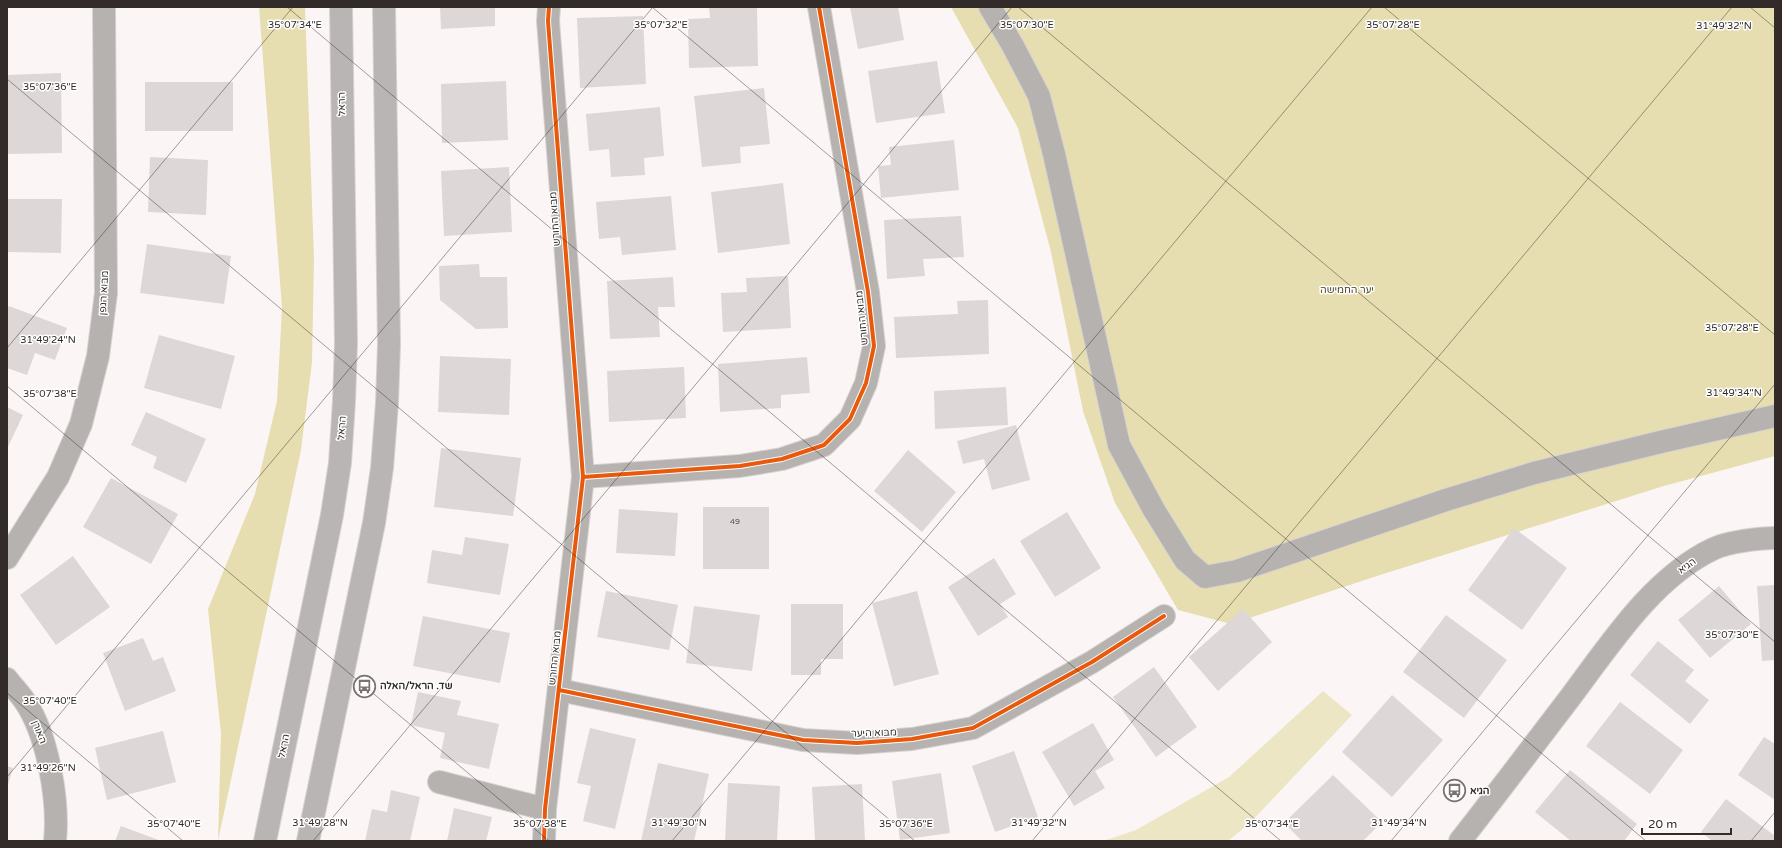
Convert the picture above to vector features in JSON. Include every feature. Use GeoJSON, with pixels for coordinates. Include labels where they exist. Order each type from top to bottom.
{"type":"FeatureCollection","features":[{"type":"Feature","properties":{"kind":"main road","name":"הראל"},"geometry":{"type":"LineString","coordinates":[[264,841],[332,515],[340,463],[346,343],[341,7]]}},
{"type":"Feature","properties":{"kind":"main road"},"geometry":{"type":"LineString","coordinates":[[308,841],[374,523],[382,468],[387,403],[389,344],[384,7]]}},
{"type":"Feature","properties":{"kind":"street","name":"מבוא הגפן"},"geometry":{"type":"LineString","coordinates":[[7,558],[58,477],[81,424],[98,356],[106,294],[104,7]]}},
{"type":"Feature","properties":{"kind":"street","name":"מבוא החורש"},"geometry":{"type":"LineString","coordinates":[[544,841],[545,809],[583,477],[548,28],[548,7]]}},
{"type":"Feature","properties":{"kind":"street","name":"מבוא החורש"},"geometry":{"type":"LineString","coordinates":[[583,477],[740,466],[782,459],[824,445],[850,419],[866,383],[874,346],[868,292],[819,7]]}},
{"type":"Feature","properties":{"kind":"street"},"geometry":{"type":"LineString","coordinates":[[990,7],[1013,46],[1039,96],[1054,154],[1119,445],[1154,510],[1185,560],[1205,577],[1237,571],[1435,503],[1534,473],[1775,416]]}},
{"type":"Feature","properties":{"kind":"street","name":"הגיא"},"geometry":{"type":"LineString","coordinates":[[1460,841],[1616,637],[1652,594],[1686,565],[1714,548],[1758,538],[1775,538]]}},
{"type":"Feature","properties":{"kind":"street","name":"מבוא היער"},"geometry":{"type":"LineString","coordinates":[[559,690],[803,740],[857,743],[912,739],[973,728],[1092,662],[1164,616]]}},
{"type":"Feature","properties":{"kind":"street","name":"האורן"},"geometry":{"type":"LineString","coordinates":[[7,679],[27,704],[44,742],[53,780],[56,830],[55,841]]}},
{"type":"Feature","properties":{"kind":"street"},"geometry":{"type":"LineString","coordinates":[[439,782],[545,809]]}},
{"type":"Feature","properties":{"kind":"shaded area"},"geometry":{"type":"Polygon","coordinates":[[[1323,691],[1352,715],[1250,823],[1228,841],[1103,841],[1136,830],[1229,777],[1323,691]]]}},
{"type":"Feature","properties":{"kind":"green space"},"geometry":{"type":"Polygon","coordinates":[[[259,7],[305,7],[314,259],[312,362],[301,450],[218,841],[221,734],[208,609],[255,494],[277,401],[282,308],[259,7]]]}},
{"type":"Feature","properties":{"kind":"green space","name":"יער החמישה"},"geometry":{"type":"Polygon","coordinates":[[[951,7],[1775,7],[1775,456],[1664,486],[1380,575],[1231,624],[1178,610],[1115,503],[1083,411],[1051,252],[1018,128],[951,7]]]}},
{"type":"Feature","properties":{"kind":"building"},"geometry":{"type":"Polygon","coordinates":[[[440,7],[495,7],[495,26],[441,29],[440,7]]]}},
{"type":"Feature","properties":{"kind":"building"},"geometry":{"type":"Polygon","coordinates":[[[709,7],[757,7],[758,66],[689,68],[688,19],[710,18],[709,7]]]}},
{"type":"Feature","properties":{"kind":"building"},"geometry":{"type":"Polygon","coordinates":[[[850,7],[898,7],[904,40],[858,49],[850,7]]]}},
{"type":"Feature","properties":{"kind":"building"},"geometry":{"type":"Polygon","coordinates":[[[643,16],[646,84],[580,88],[577,18],[643,16]]]}},
{"type":"Feature","properties":{"kind":"building"},"geometry":{"type":"Polygon","coordinates":[[[937,61],[945,113],[876,123],[868,71],[937,61]]]}},
{"type":"Feature","properties":{"kind":"building"},"geometry":{"type":"Polygon","coordinates":[[[61,73],[62,153],[7,154],[7,75],[61,73]]]}},
{"type":"Feature","properties":{"kind":"building"},"geometry":{"type":"Polygon","coordinates":[[[506,81],[508,140],[442,143],[441,84],[506,81]]]}},
{"type":"Feature","properties":{"kind":"building"},"geometry":{"type":"Polygon","coordinates":[[[145,82],[233,82],[233,131],[145,131],[145,82]]]}},
{"type":"Feature","properties":{"kind":"building"},"geometry":{"type":"Polygon","coordinates":[[[764,88],[770,144],[740,147],[741,163],[702,167],[694,96],[764,88]]]}},
{"type":"Feature","properties":{"kind":"building"},"geometry":{"type":"Polygon","coordinates":[[[660,107],[664,156],[644,158],[645,175],[611,177],[609,149],[589,151],[586,114],[660,107]]]}},
{"type":"Feature","properties":{"kind":"building"},"geometry":{"type":"Polygon","coordinates":[[[954,140],[959,190],[881,198],[878,166],[891,165],[889,147],[954,140]]]}},
{"type":"Feature","properties":{"kind":"building"},"geometry":{"type":"Polygon","coordinates":[[[150,157],[208,160],[206,215],[148,212],[150,157]]]}},
{"type":"Feature","properties":{"kind":"building"},"geometry":{"type":"Polygon","coordinates":[[[509,167],[512,232],[444,236],[441,171],[509,167]]]}},
{"type":"Feature","properties":{"kind":"building"},"geometry":{"type":"Polygon","coordinates":[[[783,183],[790,244],[718,253],[711,192],[783,183]]]}},
{"type":"Feature","properties":{"kind":"building"},"geometry":{"type":"Polygon","coordinates":[[[671,196],[676,250],[622,255],[620,237],[599,239],[596,202],[671,196]]]}},
{"type":"Feature","properties":{"kind":"building"},"geometry":{"type":"Polygon","coordinates":[[[7,199],[62,199],[61,253],[7,252],[7,199]]]}},
{"type":"Feature","properties":{"kind":"building"},"geometry":{"type":"Polygon","coordinates":[[[961,216],[964,257],[923,259],[925,276],[887,279],[884,220],[961,216]]]}},
{"type":"Feature","properties":{"kind":"building"},"geometry":{"type":"Polygon","coordinates":[[[147,244],[231,256],[224,304],[140,293],[147,244]]]}},
{"type":"Feature","properties":{"kind":"building"},"geometry":{"type":"Polygon","coordinates":[[[479,264],[480,277],[507,277],[508,328],[476,329],[440,300],[439,266],[479,264]]]}},
{"type":"Feature","properties":{"kind":"building"},"geometry":{"type":"Polygon","coordinates":[[[788,276],[791,328],[723,332],[721,293],[747,292],[746,278],[788,276]]]}},
{"type":"Feature","properties":{"kind":"building"},"geometry":{"type":"Polygon","coordinates":[[[673,277],[675,307],[658,307],[660,337],[610,339],[607,281],[673,277]]]}},
{"type":"Feature","properties":{"kind":"building"},"geometry":{"type":"Polygon","coordinates":[[[988,300],[989,354],[896,358],[894,317],[958,314],[957,301],[988,300]]]}},
{"type":"Feature","properties":{"kind":"building"},"geometry":{"type":"Polygon","coordinates":[[[9,306],[67,328],[55,360],[35,353],[27,375],[7,368],[7,310],[9,306]]]}},
{"type":"Feature","properties":{"kind":"building"},"geometry":{"type":"Polygon","coordinates":[[[159,335],[235,356],[221,409],[144,388],[159,335]]]}},
{"type":"Feature","properties":{"kind":"building"},"geometry":{"type":"Polygon","coordinates":[[[440,356],[511,359],[509,415],[438,412],[440,356]]]}},
{"type":"Feature","properties":{"kind":"building"},"geometry":{"type":"Polygon","coordinates":[[[807,357],[810,393],[781,395],[781,408],[720,412],[718,364],[807,357]]]}},
{"type":"Feature","properties":{"kind":"building"},"geometry":{"type":"Polygon","coordinates":[[[684,367],[686,418],[609,422],[607,371],[684,367]]]}},
{"type":"Feature","properties":{"kind":"building"},"geometry":{"type":"Polygon","coordinates":[[[1006,387],[1008,425],[935,429],[934,391],[1006,387]]]}},
{"type":"Feature","properties":{"kind":"building"},"geometry":{"type":"Polygon","coordinates":[[[7,407],[23,415],[7,449],[7,407]]]}},
{"type":"Feature","properties":{"kind":"building"},"geometry":{"type":"Polygon","coordinates":[[[146,412],[206,439],[186,483],[153,468],[157,457],[131,445],[146,412]]]}},
{"type":"Feature","properties":{"kind":"building"},"geometry":{"type":"Polygon","coordinates":[[[1016,425],[1030,480],[992,490],[984,459],[963,464],[957,441],[1016,425]]]}},
{"type":"Feature","properties":{"kind":"building"},"geometry":{"type":"Polygon","coordinates":[[[441,448],[521,458],[513,516],[434,507],[441,448]]]}},
{"type":"Feature","properties":{"kind":"building"},"geometry":{"type":"Polygon","coordinates":[[[908,450],[956,492],[922,532],[874,491],[908,450]]]}},
{"type":"Feature","properties":{"kind":"building"},"geometry":{"type":"Polygon","coordinates":[[[111,478],[178,514],[151,564],[83,527],[111,478]]]}},
{"type":"Feature","properties":{"kind":"building"},"geometry":{"type":"Polygon","coordinates":[[[703,507],[769,507],[769,569],[703,569],[703,507]]]}},
{"type":"Feature","properties":{"kind":"building"},"geometry":{"type":"Polygon","coordinates":[[[619,509],[678,513],[675,556],[616,553],[619,509]]]}},
{"type":"Feature","properties":{"kind":"building"},"geometry":{"type":"Polygon","coordinates":[[[1067,512],[1101,568],[1055,597],[1020,541],[1067,512]]]}},
{"type":"Feature","properties":{"kind":"building"},"geometry":{"type":"Polygon","coordinates":[[[1514,528],[1567,568],[1522,630],[1468,590],[1514,528]]]}},
{"type":"Feature","properties":{"kind":"building"},"geometry":{"type":"Polygon","coordinates":[[[465,537],[509,544],[500,595],[427,583],[432,550],[462,555],[465,537]]]}},
{"type":"Feature","properties":{"kind":"building"},"geometry":{"type":"Polygon","coordinates":[[[73,556],[110,607],[56,645],[20,595],[73,556]]]}},
{"type":"Feature","properties":{"kind":"building"},"geometry":{"type":"Polygon","coordinates":[[[994,558],[1016,594],[1000,604],[1008,617],[978,636],[948,587],[994,558]]]}},
{"type":"Feature","properties":{"kind":"building"},"geometry":{"type":"Polygon","coordinates":[[[1775,585],[1775,660],[1762,661],[1757,586],[1775,585]]]}},
{"type":"Feature","properties":{"kind":"building"},"geometry":{"type":"Polygon","coordinates":[[[1719,586],[1751,624],[1710,658],[1678,620],[1719,586]]]}},
{"type":"Feature","properties":{"kind":"building"},"geometry":{"type":"Polygon","coordinates":[[[606,591],[678,605],[669,650],[597,637],[606,591]]]}},
{"type":"Feature","properties":{"kind":"building"},"geometry":{"type":"Polygon","coordinates":[[[917,591],[939,674],[894,686],[872,603],[917,591]]]}},
{"type":"Feature","properties":{"kind":"building"},"geometry":{"type":"Polygon","coordinates":[[[791,604],[843,604],[843,659],[821,659],[821,675],[791,675],[791,604]]]}},
{"type":"Feature","properties":{"kind":"building"},"geometry":{"type":"Polygon","coordinates":[[[694,606],[760,615],[752,671],[686,663],[694,606]]]}},
{"type":"Feature","properties":{"kind":"building"},"geometry":{"type":"Polygon","coordinates":[[[1243,609],[1272,642],[1218,691],[1189,657],[1243,609]]]}},
{"type":"Feature","properties":{"kind":"building"},"geometry":{"type":"Polygon","coordinates":[[[1446,615],[1507,660],[1464,718],[1403,672],[1446,615]]]}},
{"type":"Feature","properties":{"kind":"building"},"geometry":{"type":"Polygon","coordinates":[[[423,616],[510,633],[500,683],[413,666],[423,616]]]}},
{"type":"Feature","properties":{"kind":"building"},"geometry":{"type":"Polygon","coordinates":[[[143,638],[153,661],[163,657],[176,691],[125,711],[103,653],[143,638]]]}},
{"type":"Feature","properties":{"kind":"building"},"geometry":{"type":"Polygon","coordinates":[[[1658,641],[1694,670],[1685,681],[1709,700],[1690,724],[1630,675],[1658,641]]]}},
{"type":"Feature","properties":{"kind":"building"},"geometry":{"type":"Polygon","coordinates":[[[1154,667],[1197,727],[1156,757],[1113,697],[1154,667]]]}},
{"type":"Feature","properties":{"kind":"building"},"geometry":{"type":"Polygon","coordinates":[[[418,692],[461,701],[457,715],[499,724],[489,769],[440,758],[445,733],[411,725],[418,692]]]}},
{"type":"Feature","properties":{"kind":"building"},"geometry":{"type":"Polygon","coordinates":[[[1392,695],[1443,740],[1392,797],[1342,752],[1392,695]]]}},
{"type":"Feature","properties":{"kind":"building"},"geometry":{"type":"Polygon","coordinates":[[[1620,702],[1683,750],[1650,794],[1586,746],[1620,702]]]}},
{"type":"Feature","properties":{"kind":"building"},"geometry":{"type":"Polygon","coordinates":[[[1093,723],[1114,760],[1095,771],[1105,788],[1074,806],[1042,752],[1093,723]]]}},
{"type":"Feature","properties":{"kind":"building"},"geometry":{"type":"Polygon","coordinates":[[[590,728],[636,739],[615,829],[583,821],[591,786],[577,783],[590,728]]]}},
{"type":"Feature","properties":{"kind":"building"},"geometry":{"type":"Polygon","coordinates":[[[163,731],[176,782],[107,800],[95,748],[163,731]]]}},
{"type":"Feature","properties":{"kind":"building"},"geometry":{"type":"Polygon","coordinates":[[[1764,737],[1775,744],[1775,800],[1738,775],[1764,737]]]}},
{"type":"Feature","properties":{"kind":"building"},"geometry":{"type":"Polygon","coordinates":[[[1014,751],[1038,817],[995,832],[972,766],[1014,751]]]}},
{"type":"Feature","properties":{"kind":"building"},"geometry":{"type":"Polygon","coordinates":[[[658,763],[709,774],[694,841],[641,841],[658,763]]]}},
{"type":"Feature","properties":{"kind":"building"},"geometry":{"type":"Polygon","coordinates":[[[7,766],[13,768],[7,788],[7,766]]]}},
{"type":"Feature","properties":{"kind":"building"},"geometry":{"type":"Polygon","coordinates":[[[1570,770],[1637,824],[1624,841],[1571,841],[1535,812],[1570,770]]]}},
{"type":"Feature","properties":{"kind":"building"},"geometry":{"type":"Polygon","coordinates":[[[941,773],[950,833],[900,840],[892,781],[941,773]]]}},
{"type":"Feature","properties":{"kind":"building"},"geometry":{"type":"Polygon","coordinates":[[[1333,775],[1382,822],[1363,841],[1302,841],[1284,823],[1333,775]]]}},
{"type":"Feature","properties":{"kind":"building"},"geometry":{"type":"Polygon","coordinates":[[[728,783],[780,786],[777,841],[725,841],[728,783]]]}},
{"type":"Feature","properties":{"kind":"building"},"geometry":{"type":"Polygon","coordinates":[[[862,784],[865,841],[815,841],[812,787],[862,784]]]}},
{"type":"Feature","properties":{"kind":"building"},"geometry":{"type":"Polygon","coordinates":[[[391,790],[420,797],[410,841],[365,841],[372,809],[387,812],[391,790]]]}},
{"type":"Feature","properties":{"kind":"building"},"geometry":{"type":"Polygon","coordinates":[[[1726,799],[1775,836],[1775,841],[1712,841],[1701,832],[1726,799]]]}},
{"type":"Feature","properties":{"kind":"building"},"geometry":{"type":"Polygon","coordinates":[[[454,808],[492,817],[486,841],[447,841],[454,808]]]}},
{"type":"Feature","properties":{"kind":"building"},"geometry":{"type":"Polygon","coordinates":[[[121,826],[161,841],[115,841],[121,826]]]}},
{"type":"Feature","properties":{"kind":"cycle path"},"geometry":{"type":"LineString","coordinates":[[544,841],[545,809],[583,477],[548,21],[549,7]]}},
{"type":"Feature","properties":{"kind":"cycle path"},"geometry":{"type":"LineString","coordinates":[[583,477],[740,466],[782,459],[824,445],[850,419],[866,383],[874,346],[868,292],[819,7]]}},
{"type":"Feature","properties":{"kind":"cycle path"},"geometry":{"type":"LineString","coordinates":[[559,690],[803,740],[857,743],[912,739],[973,728],[1092,662],[1164,616]]}},
{"type":"Feature","properties":{"kind":"place","name":"שד. הראל/האלה"},"geometry":{"type":"Point","coordinates":[365,686]}},
{"type":"Feature","properties":{"kind":"place","name":"הגיא"},"geometry":{"type":"Point","coordinates":[1455,791]}}]}
